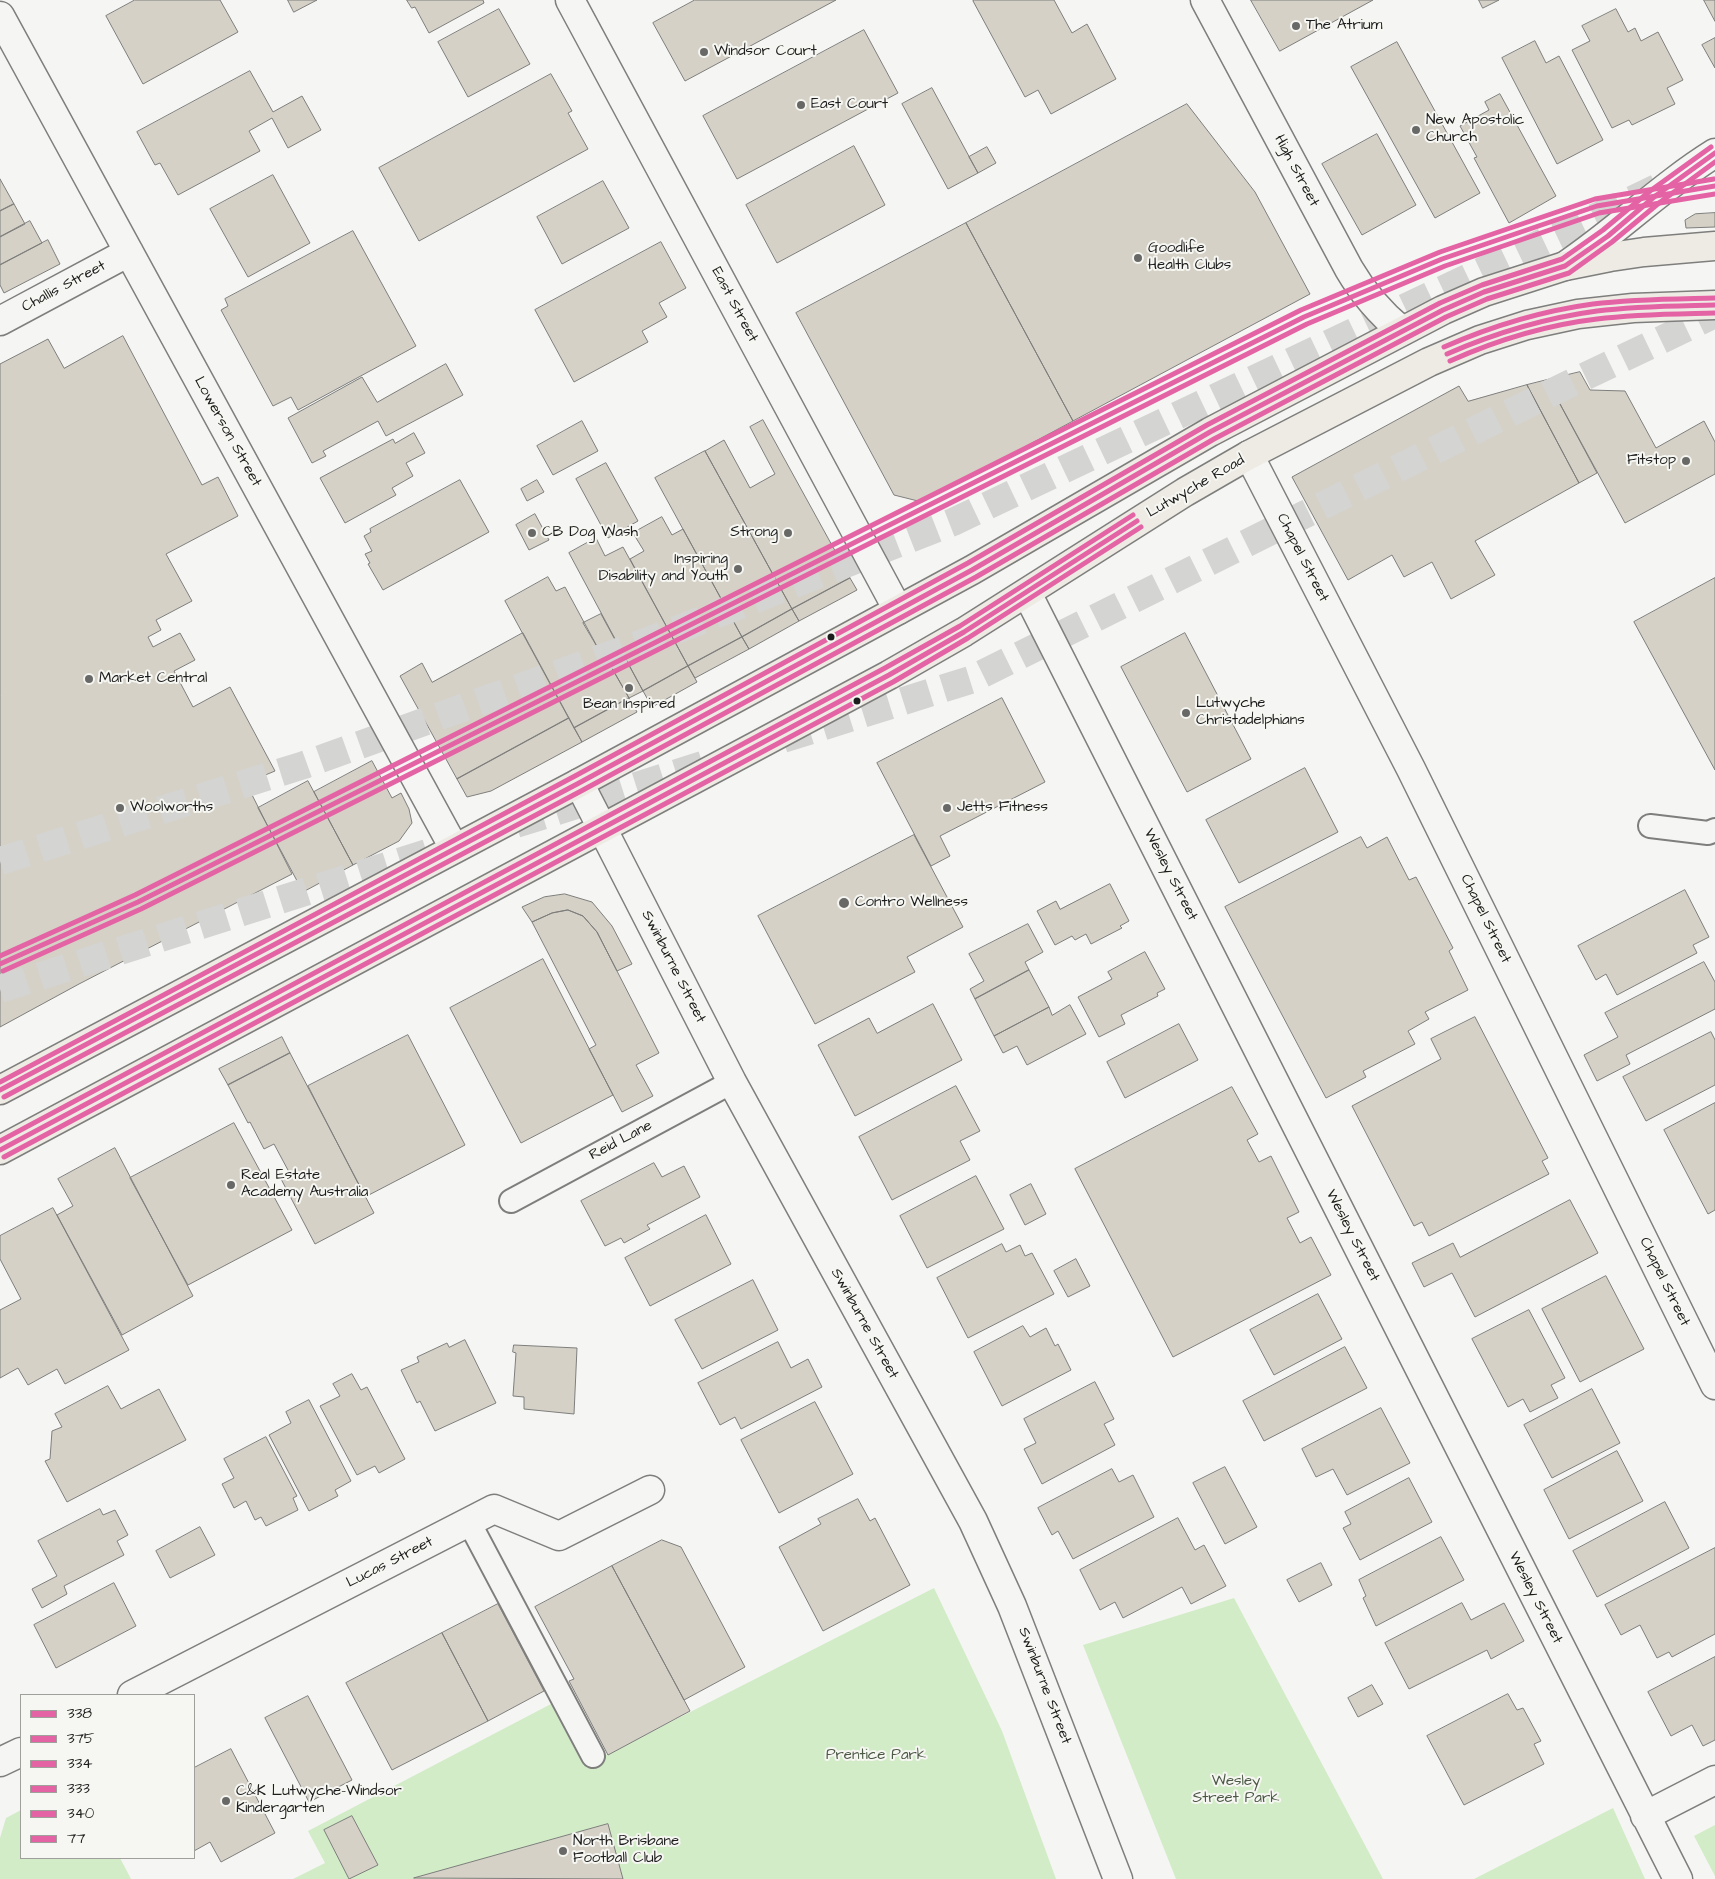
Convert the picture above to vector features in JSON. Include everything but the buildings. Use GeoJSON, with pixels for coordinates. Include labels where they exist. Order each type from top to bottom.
{"type":"FeatureCollection","features":[{"type":"Feature","properties":{"kind":"highway"},"geometry":{"type":"LineString","coordinates":[[0,1090],[579,783],[972,570],[1210,432],[1442,310],[1484,292],[1565,266],[1636,254],[1715,246]]}},
{"type":"Feature","properties":{"kind":"highway","name":"Lutwyche Road"},"geometry":{"type":"LineString","coordinates":[[0,1150],[889,675],[964,632],[1137,522],[1250,456],[1429,362],[1480,340],[1527,325],[1578,314],[1633,308],[1715,306]]}},
{"type":"Feature","properties":{"kind":"street","name":"East Street"},"geometry":{"type":"LineString","coordinates":[[570,0],[898,610]]}},
{"type":"Feature","properties":{"kind":"street","name":"High Street"},"geometry":{"type":"LineString","coordinates":[[1205,0],[1348,269],[1370,301],[1387,319],[1402,331]]}},
{"type":"Feature","properties":{"kind":"street","name":"Lowerson Street"},"geometry":{"type":"LineString","coordinates":[[0,16],[454,848]]}},
{"type":"Feature","properties":{"kind":"street"},"geometry":{"type":"LineString","coordinates":[[1565,266],[1608,236],[1654,197],[1715,153]]}},
{"type":"Feature","properties":{"kind":"street","name":"Challis Street"},"geometry":{"type":"LineString","coordinates":[[0,321],[129,252]]}},
{"type":"Feature","properties":{"kind":"street","name":"Chapel Street"},"geometry":{"type":"LineString","coordinates":[[1250,456],[1411,769],[1715,1385]]}},
{"type":"Feature","properties":{"kind":"street","name":"Wesley Street"},"geometry":{"type":"LineString","coordinates":[[1027,593],[1678,1879]]}},
{"type":"Feature","properties":{"kind":"street","name":"Swinburne Street"},"geometry":{"type":"LineString","coordinates":[[579,783],[732,1082],[972,1521],[1012,1606],[1118,1879]]}},
{"type":"Feature","properties":{"kind":"street","name":"Lucas Street"},"geometry":{"type":"LineString","coordinates":[[134,1694],[494,1509],[559,1536],[650,1490]]}},
{"type":"Feature","properties":{"kind":"street"},"geometry":{"type":"LineString","coordinates":[[0,1762],[20,1752]]}},
{"type":"Feature","properties":{"kind":"street"},"geometry":{"type":"LineString","coordinates":[[1645,1816],[1715,1780]]}},
{"type":"Feature","properties":{"kind":"lane"},"geometry":{"type":"LineString","coordinates":[[1650,826],[1708,833],[1715,830]]}},
{"type":"Feature","properties":{"kind":"lane","name":"Reid Lane"},"geometry":{"type":"LineString","coordinates":[[511,1201],[732,1082]]}},
{"type":"Feature","properties":{"kind":"lane"},"geometry":{"type":"LineString","coordinates":[[468,1522],[593,1756]]}},
{"type":"Feature","properties":{"kind":"green space","name":"Prentice Park"},"geometry":{"type":"Polygon","coordinates":[[[934,1588],[1002,1731],[1056,1879],[293,1879],[325,1863],[308,1831],[551,1704],[584,1766],[934,1588]]]}},
{"type":"Feature","properties":{"kind":"green space","name":"Wesley Street Park"},"geometry":{"type":"Polygon","coordinates":[[[1234,1598],[1383,1879],[1176,1879],[1083,1645],[1234,1598]]]}},
{"type":"Feature","properties":{"kind":"green space"},"geometry":{"type":"Polygon","coordinates":[[[1613,1808],[1645,1879],[1474,1879],[1613,1808]]]}},
{"type":"Feature","properties":{"kind":"green space"},"geometry":{"type":"Polygon","coordinates":[[[20,1811],[20,1859],[121,1859],[131,1879],[0,1879],[0,1838],[6,1818],[20,1811]]]}},
{"type":"Feature","properties":{"kind":"green space"},"geometry":{"type":"Polygon","coordinates":[[[1715,1825],[1715,1876],[1694,1836],[1715,1825]]]}},
{"type":"Feature","properties":{"kind":"tunnel"},"geometry":{"type":"LineString","coordinates":[[0,861],[304,765],[643,643],[953,522],[1657,188]]}},
{"type":"Feature","properties":{"kind":"tunnel"},"geometry":{"type":"LineString","coordinates":[[783,739],[970,680],[1536,400],[1715,314]]}},
{"type":"Feature","properties":{"kind":"tunnel"},"geometry":{"type":"LineString","coordinates":[[516,824],[709,763]]}},
{"type":"Feature","properties":{"kind":"tunnel"},"geometry":{"type":"LineString","coordinates":[[0,989],[440,849]]}},
{"type":"Feature","properties":{"kind":"transit line","name":"334"},"geometry":{"type":"LineString","coordinates":[[0,1082],[575,776],[968,563],[1207,425],[1440,303],[1482,285],[1562,259],[1711,147]]}},
{"type":"Feature","properties":{"kind":"transit line","name":"338"},"geometry":{"type":"LineString","coordinates":[[0,1090],[579,783],[972,570],[1210,432],[1443,310],[1484,292],[1565,266],[1608,236],[1654,197],[1715,153]]}},
{"type":"Feature","properties":{"kind":"transit line","name":"375"},"geometry":{"type":"LineString","coordinates":[[4,1097],[583,790],[976,577],[1214,439],[1446,317],[1487,299],[1569,273],[1715,162]]}},
{"type":"Feature","properties":{"kind":"transit line","name":"77"},"geometry":{"type":"LineString","coordinates":[[0,956],[135,895],[1301,310],[1440,252],[1595,199],[1714,179]]}},
{"type":"Feature","properties":{"kind":"transit line","name":"333"},"geometry":{"type":"LineString","coordinates":[[0,964],[138,902],[1304,317],[1442,259],[1597,206],[1715,186]]}},
{"type":"Feature","properties":{"kind":"transit line","name":"340"},"geometry":{"type":"LineString","coordinates":[[3,971],[141,909],[1307,324],[1445,266],[1599,213],[1715,194]]}},
{"type":"Feature","properties":{"kind":"transit line","name":"334"},"geometry":{"type":"LineString","coordinates":[[1444,347],[1480,332],[1517,320],[1574,307],[1623,301],[1715,298]]}},
{"type":"Feature","properties":{"kind":"transit line","name":"338"},"geometry":{"type":"LineString","coordinates":[[1447,354],[1483,339],[1520,327],[1578,314],[1656,306],[1715,305]]}},
{"type":"Feature","properties":{"kind":"transit line","name":"375"},"geometry":{"type":"LineString","coordinates":[[1450,361],[1522,334],[1559,325],[1626,316],[1715,313]]}},
{"type":"Feature","properties":{"kind":"transit line","name":"334"},"geometry":{"type":"LineString","coordinates":[[0,1141],[885,668],[960,626],[1133,515]]}},
{"type":"Feature","properties":{"kind":"transit line","name":"338"},"geometry":{"type":"LineString","coordinates":[[0,1150],[889,675],[964,632],[1137,521]]}},
{"type":"Feature","properties":{"kind":"transit line","name":"375"},"geometry":{"type":"LineString","coordinates":[[4,1157],[893,682],[968,638],[1141,527]]}},
{"type":"Feature","properties":{"kind":"place","name":"The Atrium"},"geometry":{"type":"Point","coordinates":[1296,26]}},
{"type":"Feature","properties":{"kind":"place","name":"Windsor Court"},"geometry":{"type":"Point","coordinates":[704,52]}},
{"type":"Feature","properties":{"kind":"place","name":"East Court"},"geometry":{"type":"Point","coordinates":[801,105]}},
{"type":"Feature","properties":{"kind":"place","name":"New Apostolic Church"},"geometry":{"type":"Point","coordinates":[1416,130]}},
{"type":"Feature","properties":{"kind":"place","name":"Goodlife Health Clubs"},"geometry":{"type":"Point","coordinates":[1138,258]}},
{"type":"Feature","properties":{"kind":"place","name":"Fitstop"},"geometry":{"type":"Point","coordinates":[1686,461]}},
{"type":"Feature","properties":{"kind":"place","name":"CB Dog Wash"},"geometry":{"type":"Point","coordinates":[532,533]}},
{"type":"Feature","properties":{"kind":"place","name":"Strong"},"geometry":{"type":"Point","coordinates":[788,533]}},
{"type":"Feature","properties":{"kind":"place","name":"Inspiring Disability and Youth"},"geometry":{"type":"Point","coordinates":[738,569]}},
{"type":"Feature","properties":{"kind":"place","name":"Market Central"},"geometry":{"type":"Point","coordinates":[89,679]}},
{"type":"Feature","properties":{"kind":"place","name":"Bean Inspired"},"geometry":{"type":"Point","coordinates":[629,688]}},
{"type":"Feature","properties":{"kind":"place","name":"Lutwyche Christadelphians"},"geometry":{"type":"Point","coordinates":[1186,713]}},
{"type":"Feature","properties":{"kind":"place","name":"Woolworths"},"geometry":{"type":"Point","coordinates":[120,808]}},
{"type":"Feature","properties":{"kind":"place","name":"Jetts Fitness"},"geometry":{"type":"Point","coordinates":[947,808]}},
{"type":"Feature","properties":{"kind":"place","name":"Contro Wellness"},"geometry":{"type":"Point","coordinates":[844,903]}},
{"type":"Feature","properties":{"kind":"place","name":"Real Estate Academy Australia"},"geometry":{"type":"Point","coordinates":[231,1185]}},
{"type":"Feature","properties":{"kind":"place","name":"C&K Lutwyche-Windsor Kindergarten"},"geometry":{"type":"Point","coordinates":[226,1801]}},
{"type":"Feature","properties":{"kind":"place","name":"North Brisbane Football Club"},"geometry":{"type":"Point","coordinates":[563,1851]}}]}
